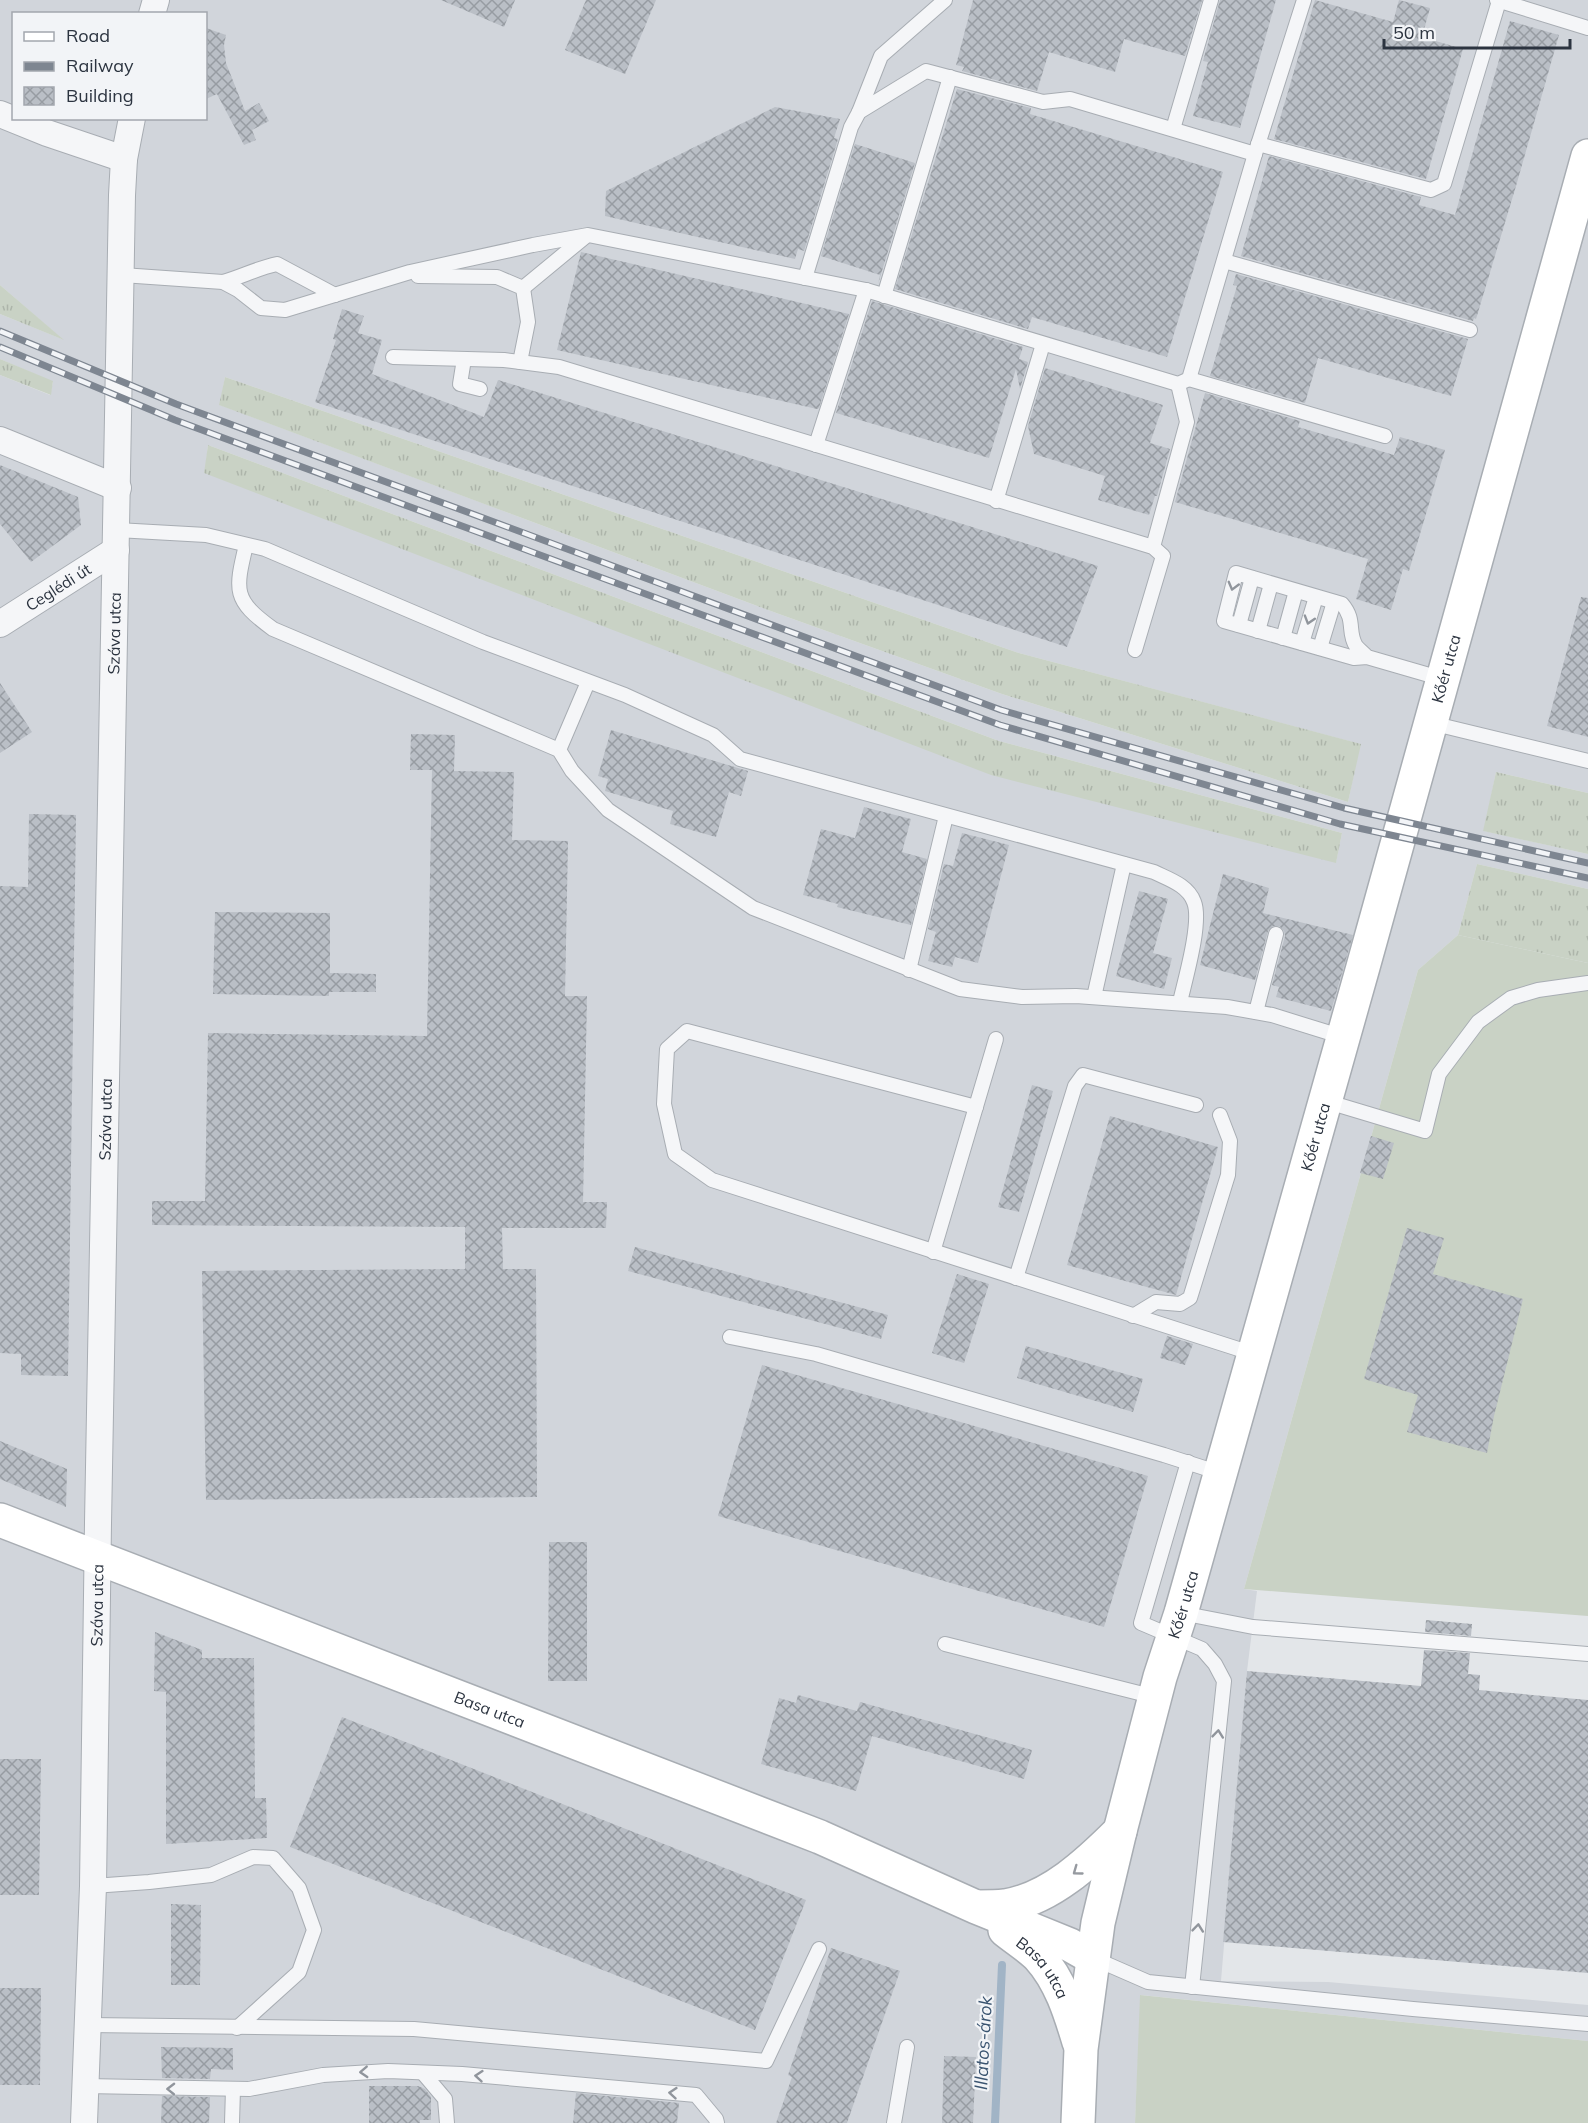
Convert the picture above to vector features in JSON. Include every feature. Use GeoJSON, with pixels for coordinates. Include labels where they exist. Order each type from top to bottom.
{"type":"FeatureCollection","features":[{"type":"Feature","properties":{"kind":"street"},"geometry":{"type":"LineString","coordinates":[[15,120],[124,159]]}},
{"type":"Feature","properties":{"kind":"street","name":"Száva utca"},"geometry":{"type":"LineString","coordinates":[[84,2123],[93,1886],[97,1557],[124,159],[132,120]]}},
{"type":"Feature","properties":{"kind":"street","name":"Kőér utca"},"geometry":{"type":"LineString","coordinates":[[1078,2123],[1081,2049],[1093,1958],[1098,1923],[1119,1831],[1588,156]]}},
{"type":"Feature","properties":{"kind":"street"},"geometry":{"type":"LineString","coordinates":[[0,440],[118,488]]}},
{"type":"Feature","properties":{"kind":"street","name":"Ceglédi út"},"geometry":{"type":"LineString","coordinates":[[0,624],[116,540]]}},
{"type":"Feature","properties":{"kind":"street","name":"Basa utca"},"geometry":{"type":"LineString","coordinates":[[0,1520],[820,1837],[1093,1958]]}},
{"type":"Feature","properties":{"kind":"street"},"geometry":{"type":"LineString","coordinates":[[976,1907],[1006,1906],[1032,1898],[1065,1880],[1088,1863],[1119,1831]]}},
{"type":"Feature","properties":{"kind":"street","name":"Basa utca"},"geometry":{"type":"LineString","coordinates":[[976,1907],[1038,1956],[1060,1990],[1081,2049]]}},
{"type":"Feature","properties":{"kind":"lane"},"geometry":{"type":"LineString","coordinates":[[805,278],[851,127],[860,112],[881,56],[945,0]]}},
{"type":"Feature","properties":{"kind":"lane"},"geometry":{"type":"LineString","coordinates":[[1173,129],[1211,0]]}},
{"type":"Feature","properties":{"kind":"lane"},"geometry":{"type":"LineString","coordinates":[[1153,547],[1187,422],[1184,382],[1224,261],[1256,149],[1304,0]]}},
{"type":"Feature","properties":{"kind":"lane"},"geometry":{"type":"LineString","coordinates":[[860,112],[926,71],[1043,102],[1070,99],[1173,129],[1431,190],[1444,184],[1498,0],[1588,28]]}},
{"type":"Feature","properties":{"kind":"lane"},"geometry":{"type":"LineString","coordinates":[[884,296],[950,77]]}},
{"type":"Feature","properties":{"kind":"lane"},"geometry":{"type":"LineString","coordinates":[[523,288],[588,235]]}},
{"type":"Feature","properties":{"kind":"lane"},"geometry":{"type":"LineString","coordinates":[[223,282],[238,290],[261,308],[285,310],[398,276],[522,247],[588,235],[866,290],[1044,344],[1385,436]]}},
{"type":"Feature","properties":{"kind":"lane"},"geometry":{"type":"LineString","coordinates":[[1224,261],[1470,330]]}},
{"type":"Feature","properties":{"kind":"lane"},"geometry":{"type":"LineString","coordinates":[[122,275],[223,282],[277,264],[335,295]]}},
{"type":"Feature","properties":{"kind":"lane"},"geometry":{"type":"LineString","coordinates":[[398,276],[497,277],[523,288]]}},
{"type":"Feature","properties":{"kind":"lane"},"geometry":{"type":"LineString","coordinates":[[520,362],[528,322],[523,288]]}},
{"type":"Feature","properties":{"kind":"lane"},"geometry":{"type":"LineString","coordinates":[[816,445],[866,290]]}},
{"type":"Feature","properties":{"kind":"lane"},"geometry":{"type":"LineString","coordinates":[[996,501],[1044,344]]}},
{"type":"Feature","properties":{"kind":"lane"},"geometry":{"type":"LineString","coordinates":[[393,357],[520,362],[560,367],[1153,547],[1163,556],[1135,650]]}},
{"type":"Feature","properties":{"kind":"lane"},"geometry":{"type":"LineString","coordinates":[[464,359],[460,384],[480,389]]}},
{"type":"Feature","properties":{"kind":"lane"},"geometry":{"type":"LineString","coordinates":[[116,540],[206,535],[265,549],[483,642],[625,695],[713,735],[740,759],[1154,872],[1180,884],[1194,901],[1196,923],[1180,1002]]}},
{"type":"Feature","properties":{"kind":"lane"},"geometry":{"type":"LineString","coordinates":[[246,545],[238,581],[241,598],[251,613],[273,629],[559,750],[572,771],[608,810],[753,908],[960,989],[1022,997],[1094,997],[1180,1002],[1256,1012],[1343,1037]]}},
{"type":"Feature","properties":{"kind":"lane"},"geometry":{"type":"LineString","coordinates":[[1367,657],[1353,638],[1350,613],[1342,604],[1236,573],[1224,621],[1354,658],[1367,657],[1443,679]]}},
{"type":"Feature","properties":{"kind":"lane"},"geometry":{"type":"LineString","coordinates":[[1258,631],[1271,584]]}},
{"type":"Feature","properties":{"kind":"lane"},"geometry":{"type":"LineString","coordinates":[[1283,638],[1296,591]]}},
{"type":"Feature","properties":{"kind":"lane"},"geometry":{"type":"LineString","coordinates":[[1302,643],[1316,597]]}},
{"type":"Feature","properties":{"kind":"lane"},"geometry":{"type":"LineString","coordinates":[[1320,648],[1334,602]]}},
{"type":"Feature","properties":{"kind":"lane"},"geometry":{"type":"LineString","coordinates":[[559,750],[588,682]]}},
{"type":"Feature","properties":{"kind":"lane"},"geometry":{"type":"LineString","coordinates":[[1431,723],[1588,761]]}},
{"type":"Feature","properties":{"kind":"lane"},"geometry":{"type":"LineString","coordinates":[[909,970],[946,816]]}},
{"type":"Feature","properties":{"kind":"lane"},"geometry":{"type":"LineString","coordinates":[[1094,997],[1124,864]]}},
{"type":"Feature","properties":{"kind":"lane"},"geometry":{"type":"LineString","coordinates":[[1256,1012],[1276,934]]}},
{"type":"Feature","properties":{"kind":"lane"},"geometry":{"type":"LineString","coordinates":[[1325,1101],[1425,1131],[1439,1074],[1478,1022],[1511,998],[1538,990],[1588,983]]}},
{"type":"Feature","properties":{"kind":"lane"},"geometry":{"type":"LineString","coordinates":[[976,1107],[687,1031],[667,1049],[664,1104],[675,1154],[712,1180],[1254,1354]]}},
{"type":"Feature","properties":{"kind":"lane"},"geometry":{"type":"LineString","coordinates":[[933,1252],[996,1039]]}},
{"type":"Feature","properties":{"kind":"lane"},"geometry":{"type":"LineString","coordinates":[[1016,1278],[1075,1086],[1083,1075],[1196,1105]]}},
{"type":"Feature","properties":{"kind":"lane"},"geometry":{"type":"LineString","coordinates":[[1133,1316],[1156,1302],[1180,1304],[1190,1298],[1227,1175],[1230,1141],[1220,1115]]}},
{"type":"Feature","properties":{"kind":"lane"},"geometry":{"type":"LineString","coordinates":[[730,1337],[816,1354],[1220,1473]]}},
{"type":"Feature","properties":{"kind":"lane"},"geometry":{"type":"LineString","coordinates":[[1188,1462],[1141,1623],[1253,1627],[1588,1654]]}},
{"type":"Feature","properties":{"kind":"lane"},"geometry":{"type":"LineString","coordinates":[[1177,1625],[1215,1664],[1224,1681],[1192,1987]]}},
{"type":"Feature","properties":{"kind":"lane"},"geometry":{"type":"LineString","coordinates":[[945,1644],[1155,1696]]}},
{"type":"Feature","properties":{"kind":"lane"},"geometry":{"type":"LineString","coordinates":[[93,1886],[211,1875],[253,1857],[273,1858],[299,1888],[314,1930],[299,1972],[237,2028]]}},
{"type":"Feature","properties":{"kind":"lane"},"geometry":{"type":"LineString","coordinates":[[88,2025],[414,2029],[766,2061],[819,1949]]}},
{"type":"Feature","properties":{"kind":"lane"},"geometry":{"type":"LineString","coordinates":[[1093,1958],[1148,1982],[1588,2024]]}},
{"type":"Feature","properties":{"kind":"lane"},"geometry":{"type":"LineString","coordinates":[[894,2123],[907,2047]]}},
{"type":"Feature","properties":{"kind":"lane"},"geometry":{"type":"LineString","coordinates":[[86,2086],[249,2089],[323,2074],[388,2071],[462,2074],[696,2095],[717,2123]]}},
{"type":"Feature","properties":{"kind":"lane"},"geometry":{"type":"LineString","coordinates":[[423,2073],[445,2099],[447,2123]]}},
{"type":"Feature","properties":{"kind":"lane"},"geometry":{"type":"LineString","coordinates":[[232,2089],[232,2123]]}},
{"type":"Feature","properties":{"kind":"shaded area"},"geometry":{"type":"Polygon","coordinates":[[[0,0],[1588,0],[1588,793],[1496,772],[1484,831],[1588,854],[1588,889],[1477,864],[1458,935],[1418,970],[1244,1589],[1257,1591],[1247,1671],[1221,1981],[1328,1982],[1588,2005],[1588,2041],[1141,1995],[1135,2123],[0,2123],[0,375],[50,395],[53,382],[0,359],[0,314],[62,339],[0,285],[0,0]],[[225,377],[220,405],[779,614],[1002,694],[1348,802],[1360,744],[1019,653],[225,377]],[[208,445],[205,473],[1336,862],[1342,833],[999,741],[208,445]]]}},
{"type":"Feature","properties":{"kind":"green space"},"geometry":{"type":"Polygon","coordinates":[[[0,285],[64,340],[0,314],[0,285]]]}},
{"type":"Feature","properties":{"kind":"green space"},"geometry":{"type":"Polygon","coordinates":[[[0,359],[53,381],[51,395],[0,375],[0,359]]]}},
{"type":"Feature","properties":{"kind":"green space"},"geometry":{"type":"Polygon","coordinates":[[[225,377],[1019,653],[1361,744],[1348,802],[1002,694],[779,614],[219,405],[225,377]]]}},
{"type":"Feature","properties":{"kind":"green space"},"geometry":{"type":"Polygon","coordinates":[[[208,445],[999,741],[1342,833],[1336,863],[991,775],[204,473],[208,445]]]}},
{"type":"Feature","properties":{"kind":"green space"},"geometry":{"type":"Polygon","coordinates":[[[1496,772],[1588,793],[1588,854],[1483,831],[1496,772]]]}},
{"type":"Feature","properties":{"kind":"green space"},"geometry":{"type":"Polygon","coordinates":[[[1477,864],[1588,889],[1588,963],[1458,935],[1477,864]]]}},
{"type":"Feature","properties":{"kind":"green space"},"geometry":{"type":"Polygon","coordinates":[[[1458,935],[1588,963],[1588,1616],[1244,1589],[1418,970],[1458,935]]]}},
{"type":"Feature","properties":{"kind":"green space"},"geometry":{"type":"Polygon","coordinates":[[[1140,1995],[1588,2041],[1588,2123],[1135,2123],[1140,1995]]]}},
{"type":"Feature","properties":{"kind":"building"},"geometry":{"type":"Polygon","coordinates":[[[441,0],[515,0],[504,27],[441,0]]]}},
{"type":"Feature","properties":{"kind":"building"},"geometry":{"type":"Polygon","coordinates":[[[586,0],[656,0],[625,74],[565,50],[586,0]]]}},
{"type":"Feature","properties":{"kind":"building"},"geometry":{"type":"Polygon","coordinates":[[[973,0],[1202,0],[1185,56],[1124,39],[1115,72],[1049,52],[1037,91],[962,71],[964,67],[956,65],[973,0]]]}},
{"type":"Feature","properties":{"kind":"building"},"geometry":{"type":"Polygon","coordinates":[[[1220,0],[1276,0],[1240,128],[1193,116],[1208,62],[1203,61],[1220,0]]]}},
{"type":"Feature","properties":{"kind":"building"},"geometry":{"type":"Polygon","coordinates":[[[1315,0],[1393,22],[1399,0],[1430,8],[1422,37],[1463,49],[1426,179],[1274,139],[1315,0]]]}},
{"type":"Feature","properties":{"kind":"building"},"geometry":{"type":"Polygon","coordinates":[[[1510,21],[1559,35],[1476,319],[1474,318],[1473,321],[1241,256],[1269,156],[1421,197],[1419,205],[1455,215],[1510,21]]]}},
{"type":"Feature","properties":{"kind":"building"},"geometry":{"type":"Polygon","coordinates":[[[207,28],[226,35],[224,45],[226,63],[245,111],[259,103],[269,121],[252,130],[256,140],[244,145],[217,94],[207,99],[207,28]]]}},
{"type":"Feature","properties":{"kind":"building"},"geometry":{"type":"Polygon","coordinates":[[[957,89],[1031,108],[1030,114],[1223,172],[1167,357],[1032,317],[1028,329],[895,289],[957,89]]]}},
{"type":"Feature","properties":{"kind":"building"},"geometry":{"type":"Polygon","coordinates":[[[775,107],[840,119],[834,138],[838,139],[804,251],[798,249],[795,259],[605,216],[606,191],[775,107]]]}},
{"type":"Feature","properties":{"kind":"building"},"geometry":{"type":"Polygon","coordinates":[[[855,144],[915,163],[878,284],[880,275],[821,256],[855,144]]]}},
{"type":"Feature","properties":{"kind":"building"},"geometry":{"type":"Polygon","coordinates":[[[581,252],[849,314],[819,408],[557,350],[581,252]]]}},
{"type":"Feature","properties":{"kind":"building"},"geometry":{"type":"Polygon","coordinates":[[[1236,274],[1468,339],[1451,396],[1318,358],[1305,403],[1210,376],[1237,286],[1233,285],[1236,274]]]}},
{"type":"Feature","properties":{"kind":"building"},"geometry":{"type":"Polygon","coordinates":[[[872,301],[1023,347],[1019,359],[1028,362],[1020,389],[1016,369],[989,458],[836,413],[872,301]]]}},
{"type":"Feature","properties":{"kind":"building"},"geometry":{"type":"Polygon","coordinates":[[[342,309],[364,316],[358,333],[382,340],[372,374],[484,417],[498,380],[1098,566],[1067,647],[315,402],[336,340],[333,339],[342,309]]]}},
{"type":"Feature","properties":{"kind":"building"},"geometry":{"type":"Polygon","coordinates":[[[1045,368],[1163,405],[1150,443],[1170,449],[1157,496],[1155,496],[1149,515],[1098,500],[1105,476],[1034,454],[1028,426],[1045,368]]]}},
{"type":"Feature","properties":{"kind":"building"},"geometry":{"type":"Polygon","coordinates":[[[1205,393],[1300,421],[1298,427],[1394,455],[1400,437],[1445,450],[1409,571],[1403,569],[1391,610],[1356,599],[1368,559],[1175,502],[1205,393]]]}},
{"type":"Feature","properties":{"kind":"building"},"geometry":{"type":"Polygon","coordinates":[[[0,465],[78,497],[81,525],[31,562],[0,524],[0,465]]]}},
{"type":"Feature","properties":{"kind":"building"},"geometry":{"type":"Polygon","coordinates":[[[1581,597],[1588,598],[1588,737],[1547,726],[1581,597]]]}},
{"type":"Feature","properties":{"kind":"building"},"geometry":{"type":"Polygon","coordinates":[[[0,683],[32,732],[0,753],[0,683]]]}},
{"type":"Feature","properties":{"kind":"building"},"geometry":{"type":"Polygon","coordinates":[[[611,730],[748,771],[741,796],[729,792],[716,837],[670,824],[673,811],[605,791],[608,779],[598,776],[611,730]]]}},
{"type":"Feature","properties":{"kind":"building"},"geometry":{"type":"Polygon","coordinates":[[[411,734],[455,735],[454,771],[514,772],[512,840],[568,841],[565,996],[587,996],[583,1202],[607,1202],[606,1228],[502,1228],[503,1269],[536,1269],[537,1497],[206,1500],[202,1271],[465,1269],[465,1227],[152,1225],[152,1201],[205,1201],[208,1033],[427,1036],[432,770],[410,770],[411,734]]]}},
{"type":"Feature","properties":{"kind":"building"},"geometry":{"type":"Polygon","coordinates":[[[864,807],[911,819],[902,852],[927,859],[911,925],[837,907],[838,904],[803,895],[821,829],[855,838],[864,807]]]}},
{"type":"Feature","properties":{"kind":"building"},"geometry":{"type":"Polygon","coordinates":[[[29,814],[76,815],[68,1376],[21,1375],[21,1354],[0,1353],[0,886],[28,887],[29,814]]]}},
{"type":"Feature","properties":{"kind":"building"},"geometry":{"type":"Polygon","coordinates":[[[962,833],[1009,845],[978,963],[955,957],[952,967],[928,961],[936,932],[928,929],[944,864],[953,866],[962,833]]]}},
{"type":"Feature","properties":{"kind":"building"},"geometry":{"type":"Polygon","coordinates":[[[1223,874],[1269,888],[1263,913],[1353,935],[1331,1011],[1276,997],[1279,987],[1272,985],[1285,936],[1279,926],[1273,926],[1268,931],[1255,980],[1200,965],[1223,874]]]}},
{"type":"Feature","properties":{"kind":"building"},"geometry":{"type":"Polygon","coordinates":[[[1139,891],[1168,899],[1153,953],[1172,958],[1164,989],[1116,976],[1139,891]]]}},
{"type":"Feature","properties":{"kind":"building"},"geometry":{"type":"Polygon","coordinates":[[[215,912],[330,913],[330,973],[376,974],[376,992],[329,992],[329,996],[213,994],[215,912]]]}},
{"type":"Feature","properties":{"kind":"building"},"geometry":{"type":"Polygon","coordinates":[[[1032,1085],[1053,1091],[1019,1212],[998,1207],[1032,1085]]]}},
{"type":"Feature","properties":{"kind":"building"},"geometry":{"type":"Polygon","coordinates":[[[1110,1116],[1218,1147],[1176,1295],[1067,1265],[1110,1116]]]}},
{"type":"Feature","properties":{"kind":"building"},"geometry":{"type":"Polygon","coordinates":[[[1371,1136],[1394,1143],[1383,1179],[1360,1173],[1371,1136]]]}},
{"type":"Feature","properties":{"kind":"building"},"geometry":{"type":"Polygon","coordinates":[[[1407,1228],[1444,1238],[1433,1274],[1523,1299],[1487,1453],[1407,1432],[1418,1395],[1364,1379],[1407,1228]]]}},
{"type":"Feature","properties":{"kind":"building"},"geometry":{"type":"Polygon","coordinates":[[[635,1247],[888,1315],[881,1339],[628,1271],[635,1247]]]}},
{"type":"Feature","properties":{"kind":"building"},"geometry":{"type":"Polygon","coordinates":[[[957,1274],[989,1284],[964,1363],[932,1353],[957,1274]]]}},
{"type":"Feature","properties":{"kind":"building"},"geometry":{"type":"Polygon","coordinates":[[[1167,1336],[1193,1344],[1185,1365],[1160,1358],[1167,1336]]]}},
{"type":"Feature","properties":{"kind":"building"},"geometry":{"type":"Polygon","coordinates":[[[1026,1346],[1143,1379],[1133,1412],[1017,1378],[1026,1346]]]}},
{"type":"Feature","properties":{"kind":"building"},"geometry":{"type":"Polygon","coordinates":[[[762,1365],[1148,1476],[1104,1627],[718,1516],[762,1365]]]}},
{"type":"Feature","properties":{"kind":"building"},"geometry":{"type":"Polygon","coordinates":[[[0,1441],[67,1469],[66,1507],[0,1479],[0,1441]]]}},
{"type":"Feature","properties":{"kind":"building"},"geometry":{"type":"Polygon","coordinates":[[[549,1542],[587,1542],[587,1681],[548,1681],[549,1542]]]}},
{"type":"Feature","properties":{"kind":"building"},"geometry":{"type":"Polygon","coordinates":[[[1426,1620],[1472,1624],[1471,1636],[1425,1632],[1426,1620]]]}},
{"type":"Feature","properties":{"kind":"building"},"geometry":{"type":"Polygon","coordinates":[[[155,1632],[202,1650],[202,1658],[254,1658],[255,1798],[266,1798],[267,1838],[166,1844],[166,1692],[154,1691],[155,1632]]]}},
{"type":"Feature","properties":{"kind":"building"},"geometry":{"type":"Polygon","coordinates":[[[1424,1650],[1470,1653],[1468,1674],[1480,1675],[1479,1690],[1588,1700],[1588,1973],[1223,1942],[1247,1671],[1421,1686],[1424,1650]]]}},
{"type":"Feature","properties":{"kind":"building"},"geometry":{"type":"Polygon","coordinates":[[[798,1695],[857,1711],[860,1702],[1032,1750],[1024,1779],[872,1736],[856,1791],[761,1764],[779,1698],[796,1703],[798,1695]]]}},
{"type":"Feature","properties":{"kind":"building"},"geometry":{"type":"Polygon","coordinates":[[[342,1717],[806,1900],[755,2030],[290,1847],[342,1717]]]}},
{"type":"Feature","properties":{"kind":"building"},"geometry":{"type":"Polygon","coordinates":[[[0,1759],[41,1759],[39,1895],[0,1895],[0,1759]]]}},
{"type":"Feature","properties":{"kind":"building"},"geometry":{"type":"Polygon","coordinates":[[[171,1904],[201,1905],[200,1985],[171,1985],[171,1904]]]}},
{"type":"Feature","properties":{"kind":"building"},"geometry":{"type":"Polygon","coordinates":[[[831,1948],[900,1971],[847,2123],[776,2123],[792,2077],[788,2075],[831,1948]]]}},
{"type":"Feature","properties":{"kind":"building"},"geometry":{"type":"Polygon","coordinates":[[[0,1988],[41,1988],[40,2085],[0,2085],[0,1988]]]}},
{"type":"Feature","properties":{"kind":"building"},"geometry":{"type":"Polygon","coordinates":[[[161,2047],[233,2048],[233,2070],[211,2069],[210,2079],[162,2078],[161,2047]]]}},
{"type":"Feature","properties":{"kind":"building"},"geometry":{"type":"Polygon","coordinates":[[[944,2056],[976,2057],[973,2123],[942,2123],[944,2056]]]}},
{"type":"Feature","properties":{"kind":"building"},"geometry":{"type":"Polygon","coordinates":[[[369,2086],[418,2086],[425,2089],[431,2097],[431,2120],[420,2120],[420,2123],[369,2123],[369,2086]]]}},
{"type":"Feature","properties":{"kind":"building"},"geometry":{"type":"Polygon","coordinates":[[[576,2093],[679,2103],[677,2123],[573,2123],[576,2093]]]}},
{"type":"Feature","properties":{"kind":"building"},"geometry":{"type":"Polygon","coordinates":[[[162,2096],[210,2097],[209,2123],[161,2123],[162,2096]]]}},
{"type":"Feature","properties":{"kind":"waterway","name":"Illatos-árok"},"geometry":{"type":"LineString","coordinates":[[995,2123],[1002,1965]]}},
{"type":"Feature","properties":{"kind":"railway"},"geometry":{"type":"LineString","coordinates":[[0,331],[176,404],[1001,710],[1344,808],[1588,863]]}},
{"type":"Feature","properties":{"kind":"railway"},"geometry":{"type":"LineString","coordinates":[[0,347],[175,420],[1000,725],[1340,824],[1588,878]]}}]}
